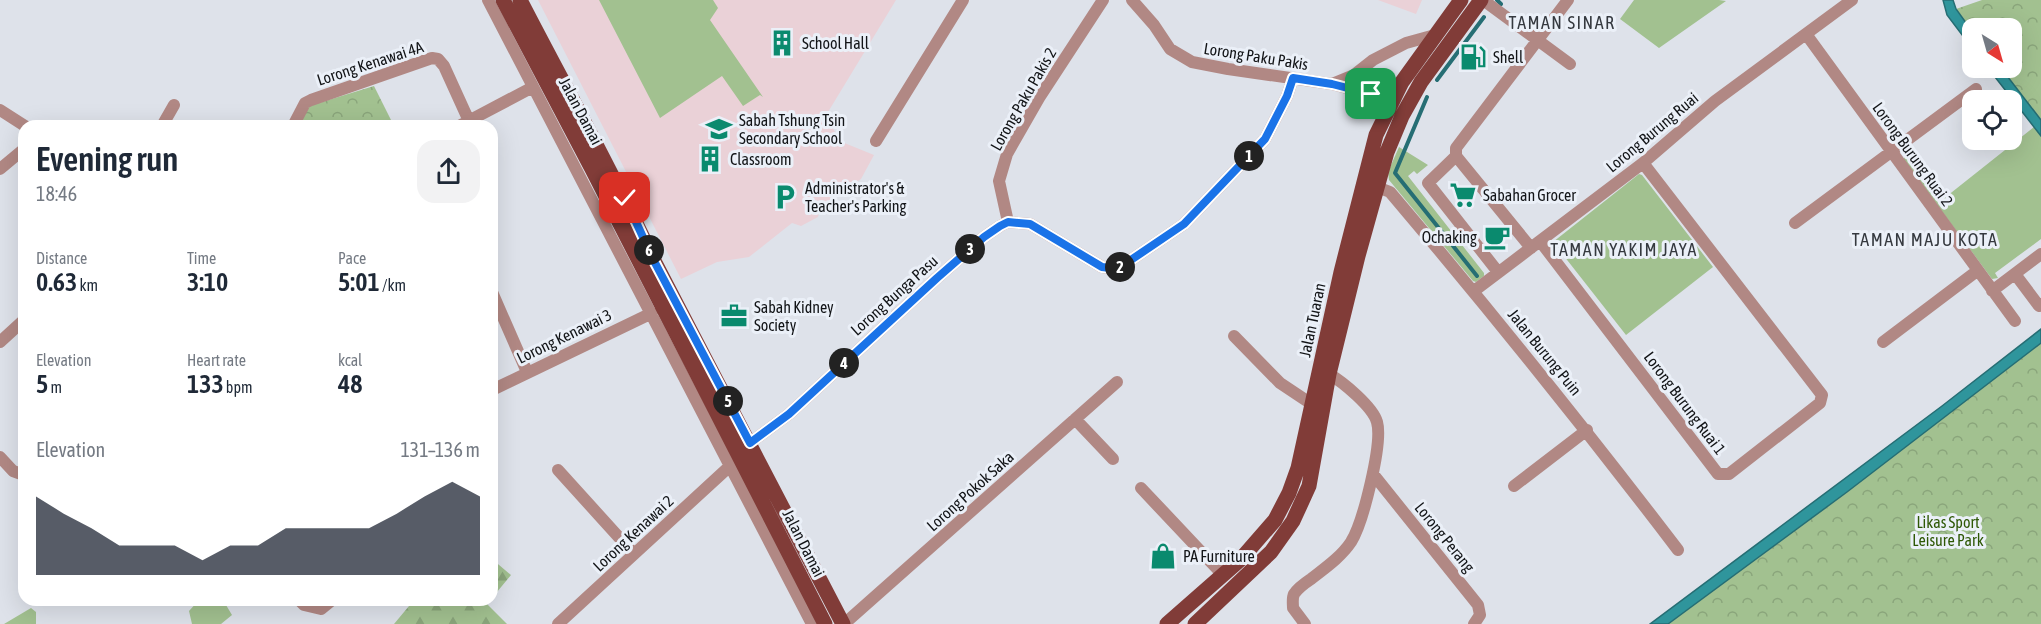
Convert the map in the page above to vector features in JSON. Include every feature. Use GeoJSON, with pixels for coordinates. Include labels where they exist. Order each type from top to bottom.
{"type":"FeatureCollection","features":[{"type":"Feature","properties":{"kind":"main road","name":"Jalan Damai"},"geometry":{"type":"LineString","coordinates":[[502,0],[825,624]]}},
{"type":"Feature","properties":{"kind":"main road","name":"Jalan Damai"},"geometry":{"type":"LineString","coordinates":[[520,0],[593,136],[653,259],[843,624]]}},
{"type":"Feature","properties":{"kind":"main road","name":"Jalan Tuaran"},"geometry":{"type":"LineString","coordinates":[[1167,624],[1241,560],[1275,520],[1285,502],[1298,468],[1341,272],[1376,135],[1392,100],[1461,0]]}},
{"type":"Feature","properties":{"kind":"main road","name":"Jalan Tuaran"},"geometry":{"type":"LineString","coordinates":[[1194,624],[1271,552],[1293,521],[1309,486],[1329,374],[1388,152],[1413,96],[1434,63],[1482,0]]}},
{"type":"Feature","properties":{"kind":"main road"},"geometry":{"type":"LineString","coordinates":[[1392,100],[1402,93],[1438,45],[1460,28]]}},
{"type":"Feature","properties":{"kind":"street"},"geometry":{"type":"LineString","coordinates":[[488,0],[812,624]]}},
{"type":"Feature","properties":{"kind":"street"},"geometry":{"type":"LineString","coordinates":[[876,141],[963,0]]}},
{"type":"Feature","properties":{"kind":"street","name":"Lorong Paku Pakis 2"},"geometry":{"type":"LineString","coordinates":[[1008,222],[999,181],[1007,154],[1103,0]]}},
{"type":"Feature","properties":{"kind":"street","name":"Lorong Paku Pakis"},"geometry":{"type":"LineString","coordinates":[[1132,0],[1154,25],[1170,49],[1192,62],[1217,68],[1332,84],[1392,100]]}},
{"type":"Feature","properties":{"kind":"street"},"geometry":{"type":"LineString","coordinates":[[1482,0],[1570,64]]}},
{"type":"Feature","properties":{"kind":"street"},"geometry":{"type":"LineString","coordinates":[[1536,244],[1456,156],[1456,148],[1568,0]]}},
{"type":"Feature","properties":{"kind":"street","name":"Lorong Burung Ruai"},"geometry":{"type":"LineString","coordinates":[[1474,291],[1643,163],[1715,101],[1852,0]]}},
{"type":"Feature","properties":{"kind":"street","name":"Lorong Burung Ruai 2"},"geometry":{"type":"LineString","coordinates":[[1806,34],[2015,321]]}},
{"type":"Feature","properties":{"kind":"street"},"geometry":{"type":"LineString","coordinates":[[1332,84],[1354,75],[1373,60],[1411,40],[1435,35]]}},
{"type":"Feature","properties":{"kind":"street","name":"Lorong Kenawai 4A"},"geometry":{"type":"LineString","coordinates":[[296,120],[306,103],[311,100],[432,58],[438,59],[444,66],[463,120]]}},
{"type":"Feature","properties":{"kind":"street"},"geometry":{"type":"LineString","coordinates":[[1371,94],[1360,78],[1373,60]]}},
{"type":"Feature","properties":{"kind":"street"},"geometry":{"type":"LineString","coordinates":[[1008,222],[1030,224],[1102,267],[1122,266],[1184,224],[1265,139],[1287,96],[1293,78]]}},
{"type":"Feature","properties":{"kind":"street"},"geometry":{"type":"LineString","coordinates":[[471,120],[533,87]]}},
{"type":"Feature","properties":{"kind":"street"},"geometry":{"type":"LineString","coordinates":[[1795,224],[1977,88]]}},
{"type":"Feature","properties":{"kind":"street"},"geometry":{"type":"LineString","coordinates":[[165,120],[174,105]]}},
{"type":"Feature","properties":{"kind":"street"},"geometry":{"type":"LineString","coordinates":[[0,110],[18,122]]}},
{"type":"Feature","properties":{"kind":"street"},"geometry":{"type":"LineString","coordinates":[[0,169],[18,154]]}},
{"type":"Feature","properties":{"kind":"street"},"geometry":{"type":"LineString","coordinates":[[1456,156],[1428,183],[1498,272]]}},
{"type":"Feature","properties":{"kind":"street","name":"Lorong Burung Ruai 1"},"geometry":{"type":"LineString","coordinates":[[1536,244],[1718,474],[1729,474],[1821,403],[1822,395],[1643,163]]}},
{"type":"Feature","properties":{"kind":"street","name":"Jalan Burung Puin"},"geometry":{"type":"LineString","coordinates":[[1377,187],[1390,192],[1474,291],[1587,430],[1678,550]]}},
{"type":"Feature","properties":{"kind":"street","name":"Lorong Bunga Pasu"},"geometry":{"type":"LineString","coordinates":[[750,443],[789,414],[984,237],[1008,222]]}},
{"type":"Feature","properties":{"kind":"street"},"geometry":{"type":"LineString","coordinates":[[1992,291],[2041,254]]}},
{"type":"Feature","properties":{"kind":"street"},"geometry":{"type":"LineString","coordinates":[[1883,342],[1977,271]]}},
{"type":"Feature","properties":{"kind":"street"},"geometry":{"type":"LineString","coordinates":[[2015,274],[2039,306],[2041,304]]}},
{"type":"Feature","properties":{"kind":"street"},"geometry":{"type":"LineString","coordinates":[[498,306],[527,372]]}},
{"type":"Feature","properties":{"kind":"street","name":"Lorong Kenawai 3"},"geometry":{"type":"LineString","coordinates":[[498,387],[652,313]]}},
{"type":"Feature","properties":{"kind":"street"},"geometry":{"type":"LineString","coordinates":[[0,342],[18,326]]}},
{"type":"Feature","properties":{"kind":"street"},"geometry":{"type":"LineString","coordinates":[[1234,336],[1280,383],[1313,405]]}},
{"type":"Feature","properties":{"kind":"street"},"geometry":{"type":"LineString","coordinates":[[1305,624],[1293,608],[1293,596],[1336,559],[1351,542],[1357,530],[1373,474],[1377,448],[1377,423],[1356,394],[1329,374]]}},
{"type":"Feature","properties":{"kind":"street","name":"Lorong Pokok Saka"},"geometry":{"type":"LineString","coordinates":[[843,624],[1117,381]]}},
{"type":"Feature","properties":{"kind":"street"},"geometry":{"type":"LineString","coordinates":[[1075,419],[1113,459]]}},
{"type":"Feature","properties":{"kind":"street"},"geometry":{"type":"LineString","coordinates":[[1514,486],[1587,430]]}},
{"type":"Feature","properties":{"kind":"street"},"geometry":{"type":"LineString","coordinates":[[0,457],[18,473]]}},
{"type":"Feature","properties":{"kind":"street","name":"Lorong Kenawai 2"},"geometry":{"type":"LineString","coordinates":[[558,624],[730,466]]}},
{"type":"Feature","properties":{"kind":"street"},"geometry":{"type":"LineString","coordinates":[[558,470],[634,554]]}},
{"type":"Feature","properties":{"kind":"street","name":"Lorong Perang"},"geometry":{"type":"LineString","coordinates":[[1373,474],[1478,605],[1480,615],[1474,624]]}},
{"type":"Feature","properties":{"kind":"street"},"geometry":{"type":"LineString","coordinates":[[1140,488],[1223,575]]}},
{"type":"Feature","properties":{"kind":"street"},"geometry":{"type":"LineString","coordinates":[[311,606],[321,609],[325,606]]}},
{"type":"Feature","properties":{"kind":"shaded area","name":"Sabah Tshung Tsin Secondary School"},"geometry":{"type":"Polygon","coordinates":[[[538,0],[896,0],[825,117],[842,142],[874,155],[861,179],[821,206],[818,217],[801,226],[792,223],[749,257],[717,262],[681,279],[538,0]]]}},
{"type":"Feature","properties":{"kind":"shaded area"},"geometry":{"type":"Polygon","coordinates":[[[1378,0],[1422,0],[1416,14],[1378,0]]]}},
{"type":"Feature","properties":{"kind":"green space"},"geometry":{"type":"Polygon","coordinates":[[[599,0],[713,0],[718,8],[710,20],[763,97],[760,95],[743,106],[722,76],[660,118],[599,0]]]}},
{"type":"Feature","properties":{"kind":"green space"},"geometry":{"type":"Polygon","coordinates":[[[1634,0],[1726,1],[1659,48],[1620,19],[1634,0]]]}},
{"type":"Feature","properties":{"kind":"green space"},"geometry":{"type":"Polygon","coordinates":[[[1982,0],[2041,0],[2041,120],[2022,95],[2022,90],[2018,90],[2009,78],[2022,78],[2022,18],[1963,18],[1956,9],[1982,0]]]}},
{"type":"Feature","properties":{"kind":"green space"},"geometry":{"type":"Polygon","coordinates":[[[374,86],[391,120],[302,120],[309,106],[374,86]]]}},
{"type":"Feature","properties":{"kind":"green space"},"geometry":{"type":"Polygon","coordinates":[[[2034,127],[2041,136],[2041,239],[1995,273],[1998,278],[1992,279],[1904,160],[1904,153],[1912,146],[1914,149],[1908,154],[1942,200],[2005,150],[2022,150],[2022,137],[2034,127]]]}},
{"type":"Feature","properties":{"kind":"green space"},"geometry":{"type":"Polygon","coordinates":[[[1399,147],[1428,165],[1417,174],[1414,171],[1408,176],[1484,273],[1484,276],[1476,282],[1389,180],[1388,172],[1399,147]]]}},
{"type":"Feature","properties":{"kind":"green space"},"geometry":{"type":"Polygon","coordinates":[[[1639,174],[1713,267],[1626,335],[1553,242],[1639,174]]]}},
{"type":"Feature","properties":{"kind":"green space","name":"Likas Sport Leisure Park"},"geometry":{"type":"Polygon","coordinates":[[[2041,343],[2041,624],[1668,624],[1847,492],[2041,343]]]}},
{"type":"Feature","properties":{"kind":"green space"},"geometry":{"type":"Polygon","coordinates":[[[498,564],[511,575],[498,591],[498,564]]]}},
{"type":"Feature","properties":{"kind":"green space"},"geometry":{"type":"Polygon","coordinates":[[[194,606],[227,606],[232,615],[221,624],[192,624],[189,611],[194,606]]]}},
{"type":"Feature","properties":{"kind":"green space"},"geometry":{"type":"Polygon","coordinates":[[[409,606],[489,606],[507,624],[394,624],[409,606]]]}},
{"type":"Feature","properties":{"kind":"green space"},"geometry":{"type":"Polygon","coordinates":[[[31,608],[36,612],[36,624],[4,624],[31,608]]]}},
{"type":"Feature","properties":{"kind":"water"},"geometry":{"type":"Polygon","coordinates":[[[1943,0],[1953,0],[1963,18],[1962,35],[1947,15],[1943,0]]]}},
{"type":"Feature","properties":{"kind":"water"},"geometry":{"type":"Polygon","coordinates":[[[1996,78],[2009,78],[2018,90],[2005,90],[1996,78]]]}},
{"type":"Feature","properties":{"kind":"water"},"geometry":{"type":"Polygon","coordinates":[[[2022,95],[2041,120],[2041,136],[2022,112],[2022,95]]]}},
{"type":"Feature","properties":{"kind":"water"},"geometry":{"type":"Polygon","coordinates":[[[2041,329],[2041,343],[1847,492],[1668,624],[1650,624],[1942,406],[2041,329]]]}},
{"type":"Feature","properties":{"kind":"waterway"},"geometry":{"type":"LineString","coordinates":[[1497,0],[1501,4]]}},
{"type":"Feature","properties":{"kind":"waterway"},"geometry":{"type":"LineString","coordinates":[[1437,80],[1484,17]]}},
{"type":"Feature","properties":{"kind":"waterway"},"geometry":{"type":"LineString","coordinates":[[1427,97],[1395,173],[1477,276]]}},
{"type":"Feature","properties":{"kind":"place","name":"School Hall"},"geometry":{"type":"Point","coordinates":[782,43]}},
{"type":"Feature","properties":{"kind":"place","name":"Shell"},"geometry":{"type":"Point","coordinates":[1473,57]}},
{"type":"Feature","properties":{"kind":"place","name":"Sabah Tshung Tsin Secondary School"},"geometry":{"type":"Point","coordinates":[719,129]}},
{"type":"Feature","properties":{"kind":"place","name":"Classroom"},"geometry":{"type":"Point","coordinates":[710,159]}},
{"type":"Feature","properties":{"kind":"place","name":"Sabahan Grocer"},"geometry":{"type":"Point","coordinates":[1463,195]}},
{"type":"Feature","properties":{"kind":"place","name":"Administrator's & Teacher's Parking"},"geometry":{"type":"Point","coordinates":[785,197]}},
{"type":"Feature","properties":{"kind":"place","name":"Ochaking"},"geometry":{"type":"Point","coordinates":[1497,237]}},
{"type":"Feature","properties":{"kind":"place","name":"Sabah Kidney Society"},"geometry":{"type":"Point","coordinates":[734,316]}},
{"type":"Feature","properties":{"kind":"place","name":"PA Furniture"},"geometry":{"type":"Point","coordinates":[1163,556]}},
{"type":"Feature","properties":{"kind":"district","name":"TAMAN SINAR"},"geometry":{"type":"Point","coordinates":[1562,22]}},
{"type":"Feature","properties":{"kind":"district","name":"TAMAN MAJU KOTA"},"geometry":{"type":"Point","coordinates":[1925,239]}},
{"type":"Feature","properties":{"kind":"district","name":"TAMAN YAKIM JAYA"},"geometry":{"type":"Point","coordinates":[1624,249]}},
{"type":"Feature","properties":{"kind":"route"},"geometry":{"type":"LineString","coordinates":[[625,198],[653,259],[750,443],[789,414],[937,278],[1000,226],[1008,222],[1030,224],[1102,267],[1122,266],[1184,224],[1265,139],[1287,96],[1293,78],[1332,84],[1371,94]]}}]}
